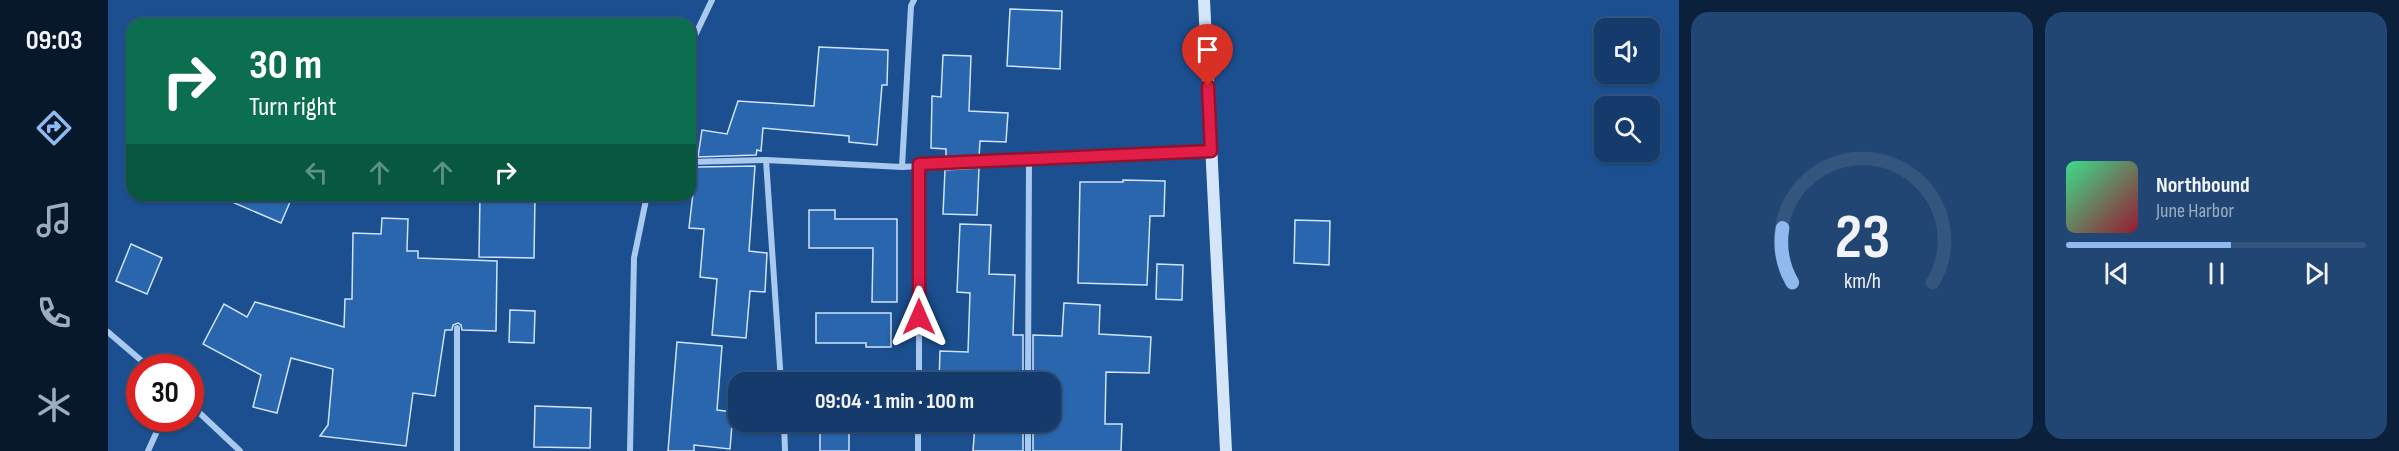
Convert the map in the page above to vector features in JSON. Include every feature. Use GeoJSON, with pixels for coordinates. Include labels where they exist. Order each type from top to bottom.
{"type":"FeatureCollection","features":[{"type":"Feature","properties":{"kind":"main road"},"geometry":{"type":"LineString","coordinates":[[1204,0],[1226,451]]}},
{"type":"Feature","properties":{"kind":"street"},"geometry":{"type":"LineString","coordinates":[[696,33],[712,0]]}},
{"type":"Feature","properties":{"kind":"street"},"geometry":{"type":"LineString","coordinates":[[902,167],[911,6],[914,0]]}},
{"type":"Feature","properties":{"kind":"street"},"geometry":{"type":"LineString","coordinates":[[696,162],[766,160],[902,167],[919,164],[1211,151]]}},
{"type":"Feature","properties":{"kind":"street"},"geometry":{"type":"LineString","coordinates":[[766,160],[780,372]]}},
{"type":"Feature","properties":{"kind":"street"},"geometry":{"type":"LineString","coordinates":[[1028,372],[1029,160]]}},
{"type":"Feature","properties":{"kind":"street"},"geometry":{"type":"LineString","coordinates":[[918,372],[919,164]]}},
{"type":"Feature","properties":{"kind":"street"},"geometry":{"type":"LineString","coordinates":[[630,451],[634,258],[645,201]]}},
{"type":"Feature","properties":{"kind":"street"},"geometry":{"type":"LineString","coordinates":[[457,328],[457,451]]}},
{"type":"Feature","properties":{"kind":"street"},"geometry":{"type":"LineString","coordinates":[[108,332],[134,354]]}},
{"type":"Feature","properties":{"kind":"street"},"geometry":{"type":"LineString","coordinates":[[204,417],[240,451]]}},
{"type":"Feature","properties":{"kind":"street"},"geometry":{"type":"LineString","coordinates":[[148,451],[157,432]]}},
{"type":"Feature","properties":{"kind":"street"},"geometry":{"type":"LineString","coordinates":[[784,432],[786,451]]}},
{"type":"Feature","properties":{"kind":"street"},"geometry":{"type":"LineString","coordinates":[[918,432],[918,451]]}},
{"type":"Feature","properties":{"kind":"street"},"geometry":{"type":"LineString","coordinates":[[1028,432],[1028,451]]}},
{"type":"Feature","properties":{"kind":"building"},"geometry":{"type":"Polygon","coordinates":[[[1010,9],[1062,11],[1060,69],[1007,66],[1010,9]]]}},
{"type":"Feature","properties":{"kind":"building"},"geometry":{"type":"Polygon","coordinates":[[[819,47],[888,50],[887,85],[882,85],[877,145],[849,142],[849,136],[763,128],[761,151],[757,150],[756,155],[698,157],[702,130],[727,134],[738,101],[814,106],[819,47]]]}},
{"type":"Feature","properties":{"kind":"building"},"geometry":{"type":"Polygon","coordinates":[[[943,55],[971,56],[969,111],[1008,113],[1006,142],[980,141],[979,158],[946,159],[946,149],[931,148],[932,96],[941,97],[943,55]]]}},
{"type":"Feature","properties":{"kind":"building"},"geometry":{"type":"Polygon","coordinates":[[[755,166],[749,251],[767,253],[765,292],[750,291],[746,338],[712,335],[717,279],[700,277],[704,229],[689,228],[692,201],[696,201],[696,167],[755,166]]]}},
{"type":"Feature","properties":{"kind":"building"},"geometry":{"type":"Polygon","coordinates":[[[979,168],[977,215],[943,214],[945,170],[979,168]]]}},
{"type":"Feature","properties":{"kind":"building"},"geometry":{"type":"Polygon","coordinates":[[[1123,180],[1165,181],[1164,216],[1150,216],[1147,285],[1078,283],[1080,182],[1123,182],[1123,180]]]}},
{"type":"Feature","properties":{"kind":"building"},"geometry":{"type":"Polygon","coordinates":[[[230,201],[290,201],[281,223],[230,201]]]}},
{"type":"Feature","properties":{"kind":"building"},"geometry":{"type":"Polygon","coordinates":[[[480,201],[535,201],[534,258],[479,257],[480,201]]]}},
{"type":"Feature","properties":{"kind":"building"},"geometry":{"type":"Polygon","coordinates":[[[809,210],[835,210],[835,219],[897,219],[897,302],[872,302],[873,248],[809,248],[809,210]]]}},
{"type":"Feature","properties":{"kind":"building"},"geometry":{"type":"Polygon","coordinates":[[[382,218],[408,219],[407,251],[418,251],[418,258],[497,261],[496,331],[462,330],[458,323],[453,325],[452,330],[445,330],[435,396],[413,393],[406,446],[320,436],[328,425],[333,369],[291,358],[277,413],[253,407],[261,375],[203,344],[224,304],[247,317],[255,302],[344,327],[345,299],[352,299],[353,233],[381,234],[382,218]]]}},
{"type":"Feature","properties":{"kind":"building"},"geometry":{"type":"Polygon","coordinates":[[[1295,220],[1330,221],[1329,265],[1294,263],[1295,220]]]}},
{"type":"Feature","properties":{"kind":"building"},"geometry":{"type":"Polygon","coordinates":[[[960,224],[991,225],[989,274],[1015,275],[1013,335],[1023,335],[1023,372],[939,372],[940,351],[968,352],[970,293],[957,292],[960,224]]]}},
{"type":"Feature","properties":{"kind":"building"},"geometry":{"type":"Polygon","coordinates":[[[131,244],[162,258],[147,294],[116,281],[131,244]]]}},
{"type":"Feature","properties":{"kind":"building"},"geometry":{"type":"Polygon","coordinates":[[[1157,264],[1183,265],[1182,300],[1156,299],[1157,264]]]}},
{"type":"Feature","properties":{"kind":"building"},"geometry":{"type":"Polygon","coordinates":[[[1064,303],[1100,305],[1099,334],[1151,337],[1149,373],[1106,372],[1105,424],[1122,424],[1121,451],[1033,451],[1033,432],[1061,432],[1061,372],[1033,372],[1033,335],[1062,336],[1064,303]]]}},
{"type":"Feature","properties":{"kind":"building"},"geometry":{"type":"Polygon","coordinates":[[[510,310],[535,311],[534,343],[509,342],[510,310]]]}},
{"type":"Feature","properties":{"kind":"building"},"geometry":{"type":"Polygon","coordinates":[[[816,313],[891,313],[891,347],[866,347],[866,343],[816,343],[816,313]]]}},
{"type":"Feature","properties":{"kind":"building"},"geometry":{"type":"Polygon","coordinates":[[[677,342],[722,346],[717,410],[728,411],[728,432],[731,432],[730,449],[694,445],[694,451],[668,451],[677,342]]]}},
{"type":"Feature","properties":{"kind":"building"},"geometry":{"type":"Polygon","coordinates":[[[535,406],[591,408],[590,448],[534,447],[535,406]]]}},
{"type":"Feature","properties":{"kind":"building"},"geometry":{"type":"Polygon","coordinates":[[[820,432],[849,432],[849,451],[820,451],[820,432]]]}},
{"type":"Feature","properties":{"kind":"building"},"geometry":{"type":"Polygon","coordinates":[[[974,432],[1023,432],[1023,451],[973,451],[974,432]]]}},
{"type":"Feature","properties":{"kind":"route"},"geometry":{"type":"LineString","coordinates":[[919,317],[919,164],[1211,151],[1208,86]]}}]}
